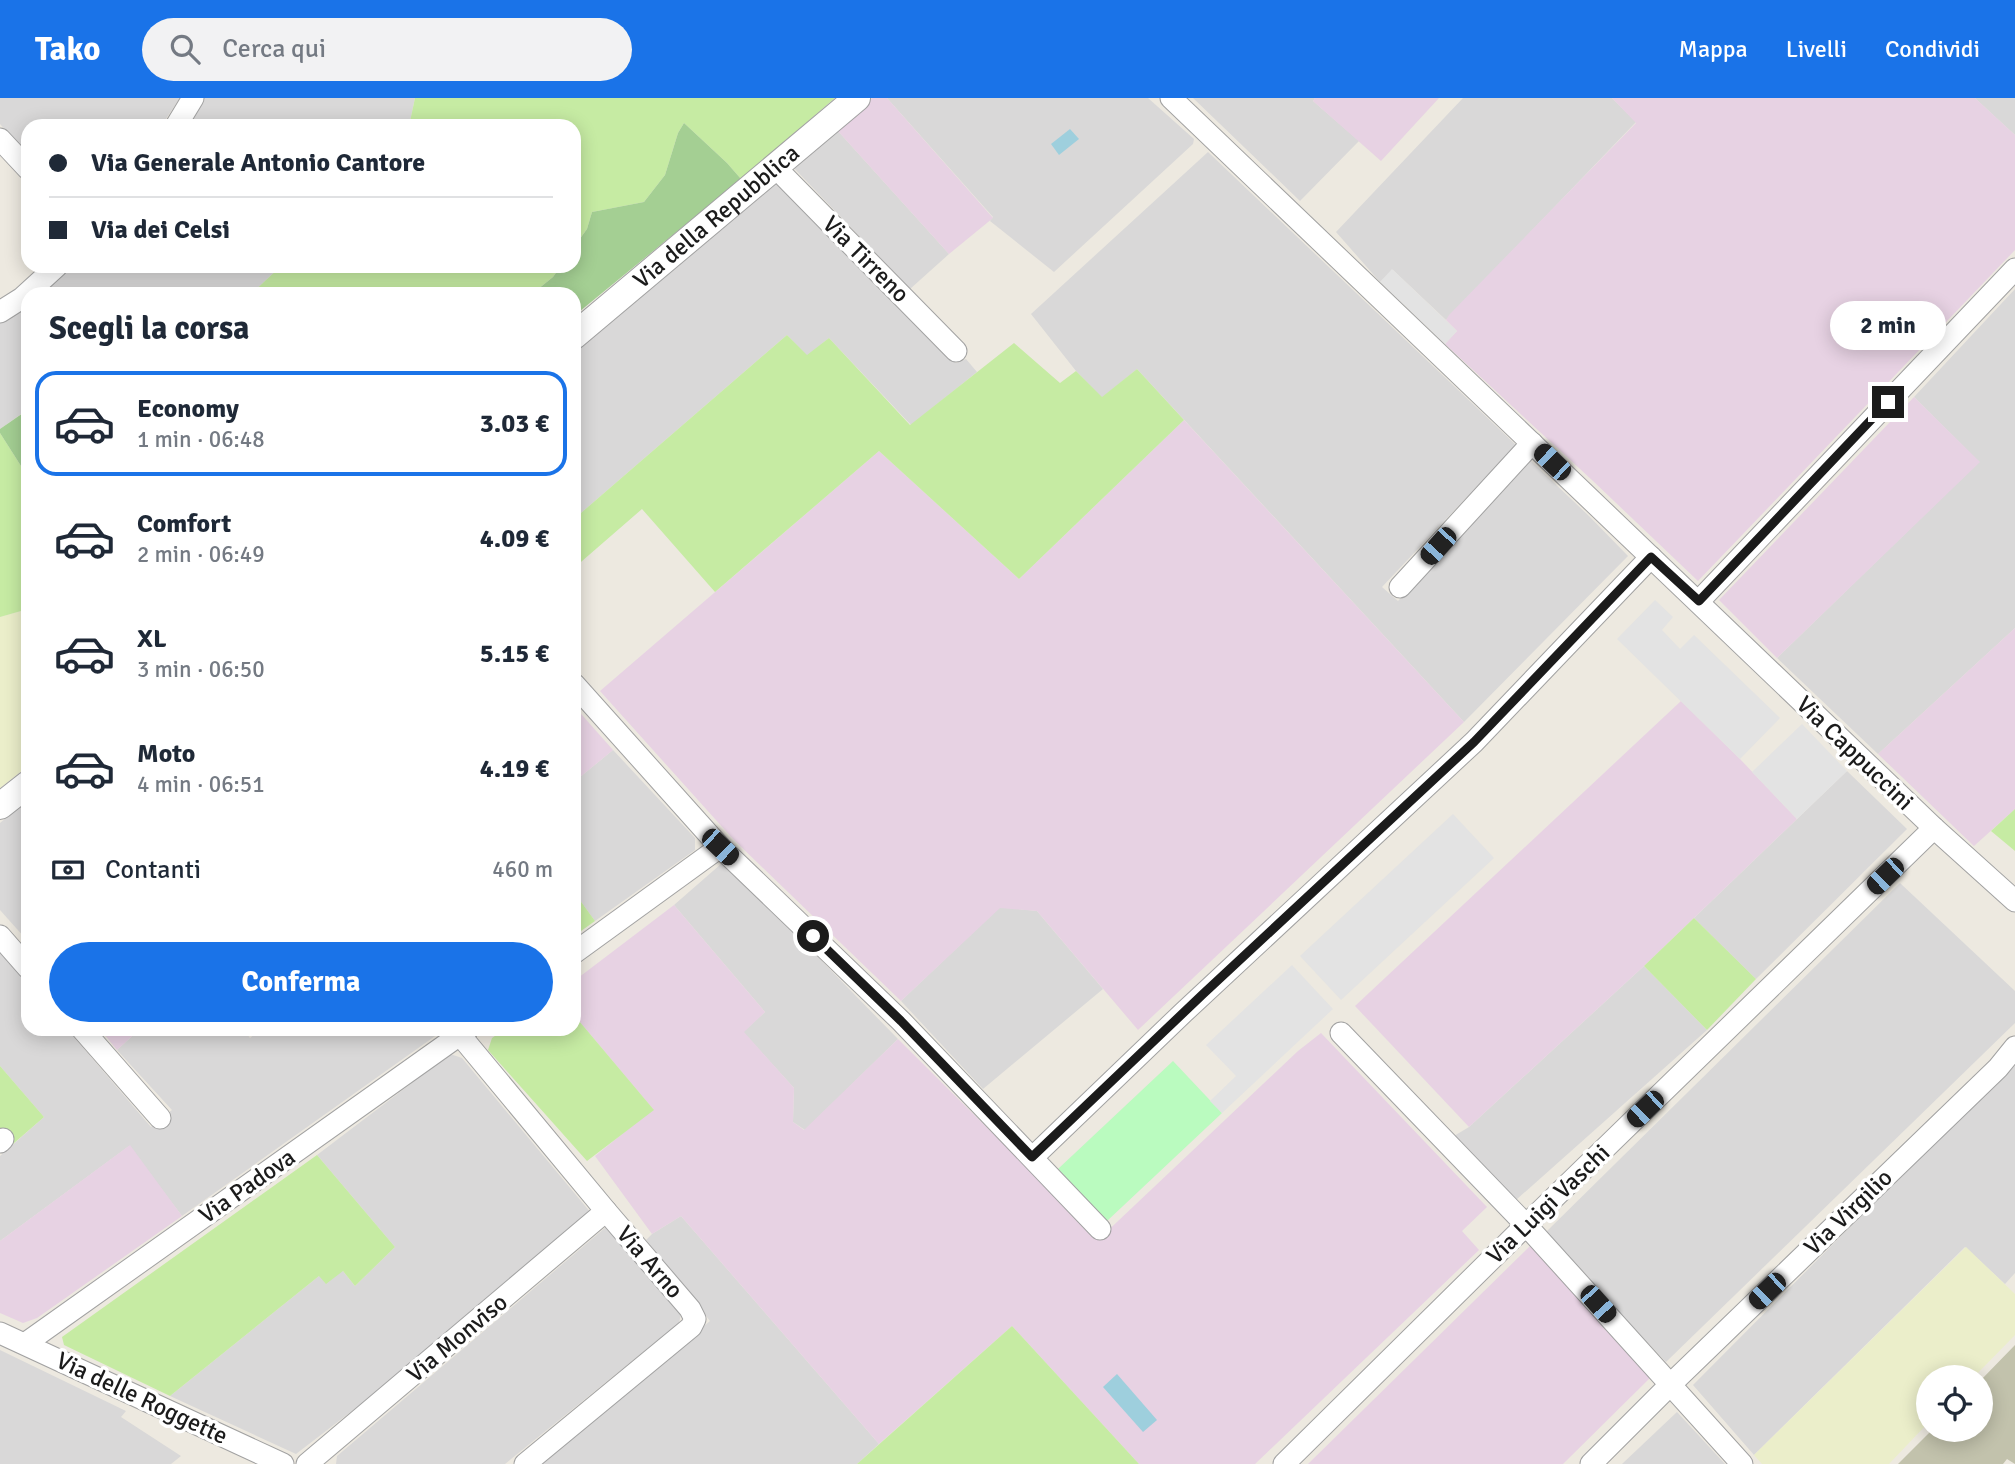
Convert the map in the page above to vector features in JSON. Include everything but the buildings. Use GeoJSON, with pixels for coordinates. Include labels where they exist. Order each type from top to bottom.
{"type":"FeatureCollection","features":[{"type":"Feature","properties":{"kind":"street"},"geometry":{"type":"LineString","coordinates":[[180,119],[193,98]]}},
{"type":"Feature","properties":{"kind":"street","name":"Via della Repubblica"},"geometry":{"type":"LineString","coordinates":[[581,330],[857,98]]}},
{"type":"Feature","properties":{"kind":"street","name":"Via Cappuccini"},"geometry":{"type":"LineString","coordinates":[[1171,98],[1934,828],[2015,901]]}},
{"type":"Feature","properties":{"kind":"street"},"geometry":{"type":"LineString","coordinates":[[0,139],[21,162]]}},
{"type":"Feature","properties":{"kind":"street","name":"Via Tirreno"},"geometry":{"type":"LineString","coordinates":[[775,167],[956,351]]}},
{"type":"Feature","properties":{"kind":"street"},"geometry":{"type":"LineString","coordinates":[[1699,601],[2015,269]]}},
{"type":"Feature","properties":{"kind":"street"},"geometry":{"type":"LineString","coordinates":[[34,287],[49,273]]}},
{"type":"Feature","properties":{"kind":"street"},"geometry":{"type":"LineString","coordinates":[[0,312],[21,299]]}},
{"type":"Feature","properties":{"kind":"street"},"geometry":{"type":"LineString","coordinates":[[1400,587],[1532,443]]}},
{"type":"Feature","properties":{"kind":"street"},"geometry":{"type":"LineString","coordinates":[[1032,1157],[1474,742],[1651,557]]}},
{"type":"Feature","properties":{"kind":"street"},"geometry":{"type":"LineString","coordinates":[[581,692],[720,847],[901,1021],[1100,1229]]}},
{"type":"Feature","properties":{"kind":"street"},"geometry":{"type":"LineString","coordinates":[[0,806],[21,789]]}},
{"type":"Feature","properties":{"kind":"street","name":"Via Luigi Vaschi"},"geometry":{"type":"LineString","coordinates":[[1284,1464],[1934,828]]}},
{"type":"Feature","properties":{"kind":"street"},"geometry":{"type":"LineString","coordinates":[[581,948],[720,847]]}},
{"type":"Feature","properties":{"kind":"street"},"geometry":{"type":"LineString","coordinates":[[0,936],[21,960]]}},
{"type":"Feature","properties":{"kind":"street"},"geometry":{"type":"LineString","coordinates":[[1341,1033],[1526,1225],[1742,1464]]}},
{"type":"Feature","properties":{"kind":"street"},"geometry":{"type":"LineString","coordinates":[[88,1036],[160,1118]]}},
{"type":"Feature","properties":{"kind":"street","name":"Via Padova"},"geometry":{"type":"LineString","coordinates":[[26,1343],[458,1036]]}},
{"type":"Feature","properties":{"kind":"street","name":"Via Arno"},"geometry":{"type":"LineString","coordinates":[[467,1036],[695,1318],[691,1327],[525,1464]]}},
{"type":"Feature","properties":{"kind":"street","name":"Via Virgilio"},"geometry":{"type":"LineString","coordinates":[[1591,1464],[1998,1068],[2015,1047]]}},
{"type":"Feature","properties":{"kind":"street","name":"Via Monviso"},"geometry":{"type":"LineString","coordinates":[[307,1464],[606,1211]]}},
{"type":"Feature","properties":{"kind":"street","name":"Via delle Roggette"},"geometry":{"type":"LineString","coordinates":[[0,1333],[284,1464]]}},
{"type":"Feature","properties":{"kind":"shaded area"},"geometry":{"type":"Polygon","coordinates":[[[0,98],[180,98],[166,119],[21,119],[21,147],[0,124],[0,98]]]}},
{"type":"Feature","properties":{"kind":"shaded area"},"geometry":{"type":"Polygon","coordinates":[[[202,98],[415,98],[410,119],[187,119],[202,98]]]}},
{"type":"Feature","properties":{"kind":"shaded area"},"geometry":{"type":"Polygon","coordinates":[[[872,98],[887,98],[993,218],[949,254],[837,130],[872,98]]]}},
{"type":"Feature","properties":{"kind":"shaded area"},"geometry":{"type":"Polygon","coordinates":[[[887,98],[1148,98],[1194,139],[1193,144],[1054,272],[990,221],[993,217],[887,98]]]}},
{"type":"Feature","properties":{"kind":"shaded area"},"geometry":{"type":"Polygon","coordinates":[[[1193,98],[1315,98],[1313,101],[1359,141],[1300,201],[1193,98]]]}},
{"type":"Feature","properties":{"kind":"shaded area"},"geometry":{"type":"Polygon","coordinates":[[[1315,98],[1439,98],[1381,161],[1313,101],[1315,98]]]}},
{"type":"Feature","properties":{"kind":"shaded area"},"geometry":{"type":"Polygon","coordinates":[[[1463,98],[1612,98],[1636,122],[1446,320],[1393,270],[1380,282],[1336,232],[1463,98]]]}},
{"type":"Feature","properties":{"kind":"shaded area"},"geometry":{"type":"Polygon","coordinates":[[[1612,98],[1975,98],[2015,135],[2015,250],[1698,581],[1445,344],[1457,331],[1446,320],[1449,315],[1636,123],[1612,98]]]}},
{"type":"Feature","properties":{"kind":"shaded area"},"geometry":{"type":"Polygon","coordinates":[[[1975,98],[2015,98],[2015,135],[1991,113],[1975,98]]]}},
{"type":"Feature","properties":{"kind":"shaded area"},"geometry":{"type":"Polygon","coordinates":[[[837,130],[949,254],[910,289],[791,165],[837,130]]]}},
{"type":"Feature","properties":{"kind":"shaded area"},"geometry":{"type":"Polygon","coordinates":[[[1208,152],[1516,445],[1382,587],[1398,601],[1530,460],[1628,556],[1464,722],[1137,369],[1102,398],[1076,371],[1031,314],[1208,152]]]}},
{"type":"Feature","properties":{"kind":"shaded area"},"geometry":{"type":"Polygon","coordinates":[[[776,179],[956,363],[966,359],[977,372],[911,425],[829,338],[807,356],[787,335],[581,513],[581,343],[776,179]]]}},
{"type":"Feature","properties":{"kind":"shaded area"},"geometry":{"type":"Polygon","coordinates":[[[1392,269],[1457,331],[1445,344],[1380,282],[1392,269]]]}},
{"type":"Feature","properties":{"kind":"shaded area"},"geometry":{"type":"Polygon","coordinates":[[[61,273],[274,273],[258,287],[47,287],[61,273]]]}},
{"type":"Feature","properties":{"kind":"shaded area"},"geometry":{"type":"Polygon","coordinates":[[[2015,289],[2015,628],[1878,754],[1777,658],[1979,462],[1914,397],[2015,289]]]}},
{"type":"Feature","properties":{"kind":"shaded area"},"geometry":{"type":"Polygon","coordinates":[[[21,308],[21,414],[0,429],[0,322],[21,308]]]}},
{"type":"Feature","properties":{"kind":"shaded area"},"geometry":{"type":"Polygon","coordinates":[[[1914,397],[1980,462],[1777,658],[1719,600],[1914,397]]]}},
{"type":"Feature","properties":{"kind":"shaded area"},"geometry":{"type":"Polygon","coordinates":[[[1184,420],[1464,722],[1138,1030],[1037,911],[1000,908],[901,1001],[733,839],[600,691],[879,451],[1019,579],[1184,420]]]}},
{"type":"Feature","properties":{"kind":"shaded area"},"geometry":{"type":"Polygon","coordinates":[[[1655,600],[1673,617],[1662,630],[1680,649],[1694,635],[1780,718],[1740,759],[1617,639],[1655,600]]]}},
{"type":"Feature","properties":{"kind":"shaded area"},"geometry":{"type":"Polygon","coordinates":[[[21,611],[21,772],[0,788],[0,617],[21,611]]]}},
{"type":"Feature","properties":{"kind":"shaded area"},"geometry":{"type":"Polygon","coordinates":[[[2015,628],[2015,809],[1974,846],[1878,754],[2015,628]]]}},
{"type":"Feature","properties":{"kind":"shaded area"},"geometry":{"type":"Polygon","coordinates":[[[1681,701],[1797,819],[1644,966],[1469,1127],[1355,1006],[1681,701]]]}},
{"type":"Feature","properties":{"kind":"shaded area"},"geometry":{"type":"Polygon","coordinates":[[[581,714],[613,750],[581,776],[581,714]]]}},
{"type":"Feature","properties":{"kind":"shaded area"},"geometry":{"type":"Polygon","coordinates":[[[1802,724],[1847,771],[1797,819],[1752,772],[1802,724]]]}},
{"type":"Feature","properties":{"kind":"shaded area"},"geometry":{"type":"Polygon","coordinates":[[[613,750],[695,838],[695,850],[595,921],[581,902],[581,776],[613,750]]]}},
{"type":"Feature","properties":{"kind":"shaded area"},"geometry":{"type":"Polygon","coordinates":[[[1847,771],[1907,829],[1756,979],[1694,918],[1847,771]]]}},
{"type":"Feature","properties":{"kind":"shaded area"},"geometry":{"type":"Polygon","coordinates":[[[21,806],[21,934],[0,910],[0,823],[21,806]]]}},
{"type":"Feature","properties":{"kind":"shaded area"},"geometry":{"type":"Polygon","coordinates":[[[1453,814],[1494,858],[1341,1000],[1300,956],[1453,814]]]}},
{"type":"Feature","properties":{"kind":"shaded area"},"geometry":{"type":"Polygon","coordinates":[[[721,864],[769,907],[898,1039],[805,1130],[793,1122],[794,1088],[743,1032],[765,1012],[674,905],[721,864]]]}},
{"type":"Feature","properties":{"kind":"shaded area"},"geometry":{"type":"Polygon","coordinates":[[[1900,883],[2015,991],[2015,1023],[1666,1362],[1545,1233],[1900,883]]]}},
{"type":"Feature","properties":{"kind":"shaded area"},"geometry":{"type":"Polygon","coordinates":[[[674,905],[765,1012],[744,1032],[794,1088],[793,1122],[804,1130],[898,1039],[1099,1239],[1298,1051],[1321,1033],[1487,1207],[1462,1231],[1479,1250],[1255,1464],[1139,1464],[1012,1326],[879,1444],[681,1216],[652,1234],[595,1156],[653,1109],[581,1023],[581,976],[674,905]]]}},
{"type":"Feature","properties":{"kind":"shaded area"},"geometry":{"type":"Polygon","coordinates":[[[1000,907],[1037,911],[1103,989],[983,1089],[901,1001],[1000,907]]]}},
{"type":"Feature","properties":{"kind":"shaded area"},"geometry":{"type":"Polygon","coordinates":[[[0,951],[21,976],[21,1036],[73,1036],[151,1127],[172,1110],[117,1050],[132,1036],[435,1036],[182,1216],[129,1146],[0,1241],[0,1156],[44,1117],[0,1066],[0,951]]]}},
{"type":"Feature","properties":{"kind":"shaded area"},"geometry":{"type":"Polygon","coordinates":[[[1292,965],[1333,1009],[1222,1113],[1210,1101],[1236,1076],[1206,1045],[1292,965]]]}},
{"type":"Feature","properties":{"kind":"shaded area"},"geometry":{"type":"Polygon","coordinates":[[[1644,966],[1707,1030],[1516,1200],[1454,1136],[1469,1127],[1644,966]]]}},
{"type":"Feature","properties":{"kind":"shaded area"},"geometry":{"type":"Polygon","coordinates":[[[106,1036],[132,1036],[117,1050],[106,1036]]]}},
{"type":"Feature","properties":{"kind":"shaded area"},"geometry":{"type":"Polygon","coordinates":[[[450,1054],[462,1058],[591,1213],[374,1394],[296,1454],[170,1396],[319,1276],[343,1271],[355,1286],[395,1247],[317,1155],[450,1054]]]}},
{"type":"Feature","properties":{"kind":"shaded area"},"geometry":{"type":"Polygon","coordinates":[[[2015,1061],[2015,1273],[2005,1284],[1965,1247],[1754,1455],[1693,1385],[2015,1061]]]}},
{"type":"Feature","properties":{"kind":"shaded area"},"geometry":{"type":"Polygon","coordinates":[[[130,1145],[182,1216],[37,1318],[23,1323],[0,1313],[0,1241],[130,1145]]]}},
{"type":"Feature","properties":{"kind":"shaded area"},"geometry":{"type":"Polygon","coordinates":[[[681,1216],[879,1444],[857,1464],[541,1464],[710,1321],[646,1240],[681,1216]]]}},
{"type":"Feature","properties":{"kind":"shaded area"},"geometry":{"type":"Polygon","coordinates":[[[606,1227],[681,1314],[679,1323],[505,1464],[336,1464],[337,1456],[606,1227]]]}},
{"type":"Feature","properties":{"kind":"shaded area"},"geometry":{"type":"Polygon","coordinates":[[[1530,1246],[1651,1377],[1563,1464],[1308,1464],[1530,1246]]]}},
{"type":"Feature","properties":{"kind":"shaded area"},"geometry":{"type":"Polygon","coordinates":[[[1966,1247],[2015,1294],[2015,1335],[1986,1365],[1916,1365],[1916,1436],[1889,1464],[1762,1464],[1754,1455],[1966,1247]]]}},
{"type":"Feature","properties":{"kind":"shaded area"},"geometry":{"type":"Polygon","coordinates":[[[2015,1345],[2015,1464],[2007,1459],[2003,1464],[1898,1464],[1920,1442],[1993,1442],[1993,1368],[2015,1345]]]}},
{"type":"Feature","properties":{"kind":"shaded area"},"geometry":{"type":"Polygon","coordinates":[[[0,1350],[126,1411],[121,1417],[181,1456],[171,1464],[0,1464],[0,1350]]]}},
{"type":"Feature","properties":{"kind":"shaded area"},"geometry":{"type":"Polygon","coordinates":[[[1677,1412],[1725,1464],[1622,1464],[1677,1412]]]}},
{"type":"Feature","properties":{"kind":"green space"},"geometry":{"type":"Polygon","coordinates":[[[415,98],[835,98],[741,179],[684,123],[678,133],[665,175],[644,202],[592,212],[587,229],[581,237],[581,119],[410,119],[415,98]]]}},
{"type":"Feature","properties":{"kind":"green space"},"geometry":{"type":"Polygon","coordinates":[[[684,123],[741,179],[581,310],[581,287],[541,287],[556,273],[581,273],[581,237],[587,229],[592,212],[644,202],[665,175],[678,133],[684,123]]]}},
{"type":"Feature","properties":{"kind":"green space"},"geometry":{"type":"Polygon","coordinates":[[[274,273],[556,273],[541,287],[258,287],[274,273]]]}},
{"type":"Feature","properties":{"kind":"green space"},"geometry":{"type":"Polygon","coordinates":[[[787,335],[807,355],[829,338],[910,425],[1014,343],[1060,383],[1076,371],[1102,397],[1137,369],[1184,420],[1019,579],[879,451],[715,592],[642,509],[581,562],[581,513],[787,335]]]}},
{"type":"Feature","properties":{"kind":"green space"},"geometry":{"type":"Polygon","coordinates":[[[21,414],[21,466],[0,433],[0,429],[21,414]]]}},
{"type":"Feature","properties":{"kind":"green space"},"geometry":{"type":"Polygon","coordinates":[[[0,433],[21,466],[21,611],[0,617],[0,433]]]}},
{"type":"Feature","properties":{"kind":"green space"},"geometry":{"type":"Polygon","coordinates":[[[2015,809],[2015,851],[1991,831],[2015,809]]]}},
{"type":"Feature","properties":{"kind":"green space"},"geometry":{"type":"Polygon","coordinates":[[[581,902],[595,921],[581,931],[581,902]]]}},
{"type":"Feature","properties":{"kind":"green space"},"geometry":{"type":"Polygon","coordinates":[[[1694,918],[1756,979],[1707,1030],[1644,966],[1694,918]]]}},
{"type":"Feature","properties":{"kind":"green space"},"geometry":{"type":"Polygon","coordinates":[[[581,1023],[654,1110],[587,1161],[488,1050],[492,1038],[581,1036],[581,1023]]]}},
{"type":"Feature","properties":{"kind":"green space"},"geometry":{"type":"Polygon","coordinates":[[[1173,1061],[1222,1113],[1107,1221],[1058,1169],[1173,1061]]]}},
{"type":"Feature","properties":{"kind":"green space"},"geometry":{"type":"Polygon","coordinates":[[[0,1066],[44,1117],[13,1144],[0,1128],[0,1066]]]}},
{"type":"Feature","properties":{"kind":"green space"},"geometry":{"type":"Polygon","coordinates":[[[317,1155],[395,1247],[355,1286],[343,1271],[326,1284],[319,1276],[170,1396],[64,1345],[62,1337],[317,1155]]]}},
{"type":"Feature","properties":{"kind":"green space"},"geometry":{"type":"Polygon","coordinates":[[[1012,1326],[1139,1464],[857,1464],[1012,1326]]]}},
{"type":"Feature","properties":{"kind":"water"},"geometry":{"type":"Polygon","coordinates":[[[1070,129],[1079,139],[1059,155],[1051,144],[1070,129]]]}},
{"type":"Feature","properties":{"kind":"water"},"geometry":{"type":"Polygon","coordinates":[[[1117,1374],[1157,1420],[1143,1432],[1103,1387],[1117,1374]]]}},
{"type":"Feature","properties":{"kind":"route"},"geometry":{"type":"LineString","coordinates":[[813,936],[901,1021],[1032,1157],[1474,742],[1651,557],[1699,601],[1888,402]]}}]}
